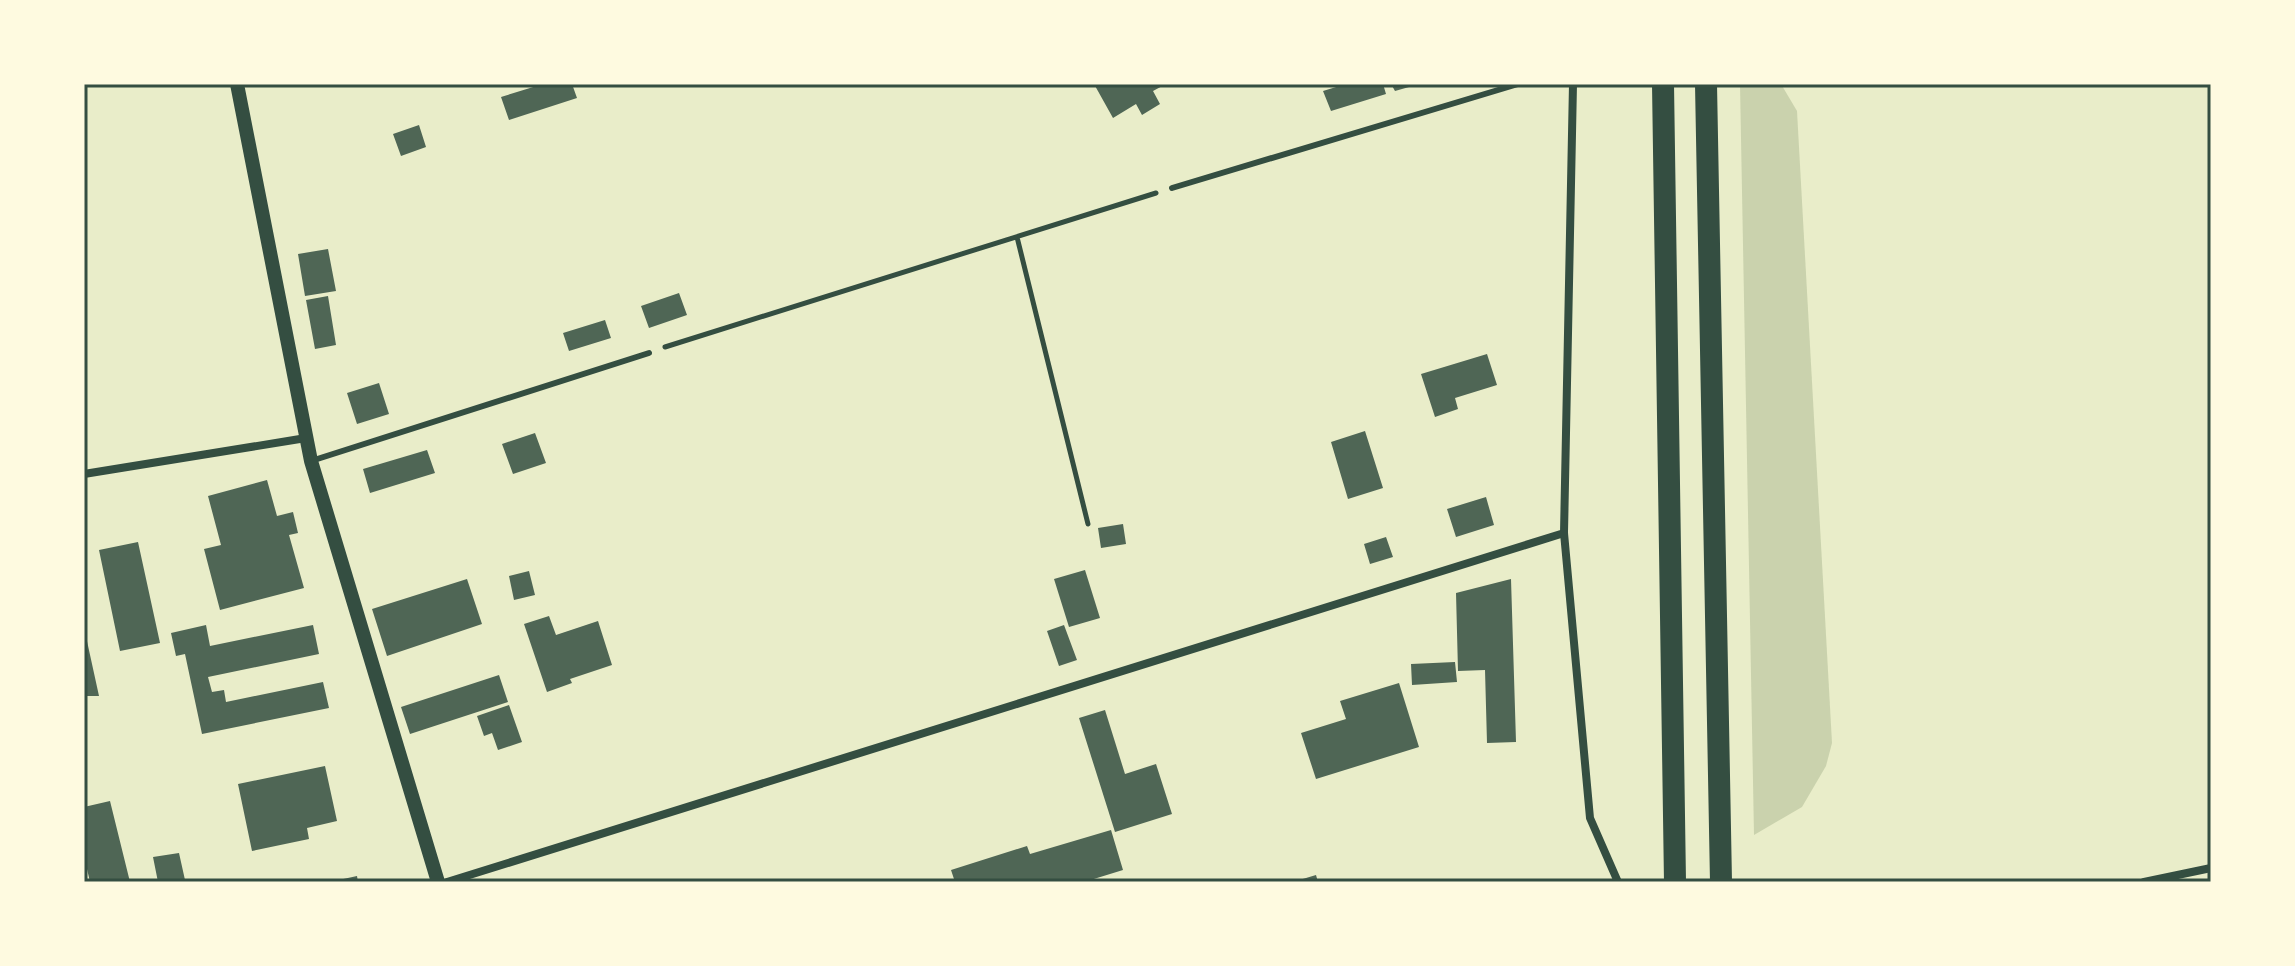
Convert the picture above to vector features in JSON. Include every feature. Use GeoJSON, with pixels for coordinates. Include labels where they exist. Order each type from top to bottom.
{"type":"FeatureCollection","features":[{"type":"Feature","properties":{"kind":"highway"},"geometry":{"type":"LineString","coordinates":[[1663,84],[1675,882]]}},
{"type":"Feature","properties":{"kind":"highway"},"geometry":{"type":"LineString","coordinates":[[1706,84],[1721,882]]}},
{"type":"Feature","properties":{"kind":"street"},"geometry":{"type":"LineString","coordinates":[[237,84],[311,461],[438,882]]}},
{"type":"Feature","properties":{"kind":"street"},"geometry":{"type":"LineString","coordinates":[[1573,84],[1564,533],[1590,818],[1618,882]]}},
{"type":"Feature","properties":{"kind":"street"},"geometry":{"type":"LineString","coordinates":[[84,474],[306,438]]}},
{"type":"Feature","properties":{"kind":"street"},"geometry":{"type":"LineString","coordinates":[[447,882],[1564,533]]}},
{"type":"Feature","properties":{"kind":"street"},"geometry":{"type":"LineString","coordinates":[[2144,882],[2211,868]]}},
{"type":"Feature","properties":{"kind":"lane"},"geometry":{"type":"LineString","coordinates":[[1172,188],[1518,84]]}},
{"type":"Feature","properties":{"kind":"lane"},"geometry":{"type":"LineString","coordinates":[[311,461],[649,353]]}},
{"type":"Feature","properties":{"kind":"path"},"geometry":{"type":"LineString","coordinates":[[649,353],[1172,188]]}},
{"type":"Feature","properties":{"kind":"path"},"geometry":{"type":"LineString","coordinates":[[1017,237],[1088,524]]}},
{"type":"Feature","properties":{"kind":"green space"},"geometry":{"type":"Polygon","coordinates":[[[1740,84],[1781,84],[1797,111],[1832,743],[1826,766],[1802,807],[1754,835],[1740,84]]]}},
{"type":"Feature","properties":{"kind":"building"},"geometry":{"type":"Polygon","coordinates":[[[543,84],[572,84],[577,98],[509,120],[501,97],[543,84]]]}},
{"type":"Feature","properties":{"kind":"building"},"geometry":{"type":"Polygon","coordinates":[[[1094,84],[1166,84],[1153,91],[1160,104],[1142,115],[1136,104],[1113,118],[1094,84]]]}},
{"type":"Feature","properties":{"kind":"building"},"geometry":{"type":"Polygon","coordinates":[[[1346,84],[1383,84],[1386,94],[1331,111],[1323,91],[1346,84]]]}},
{"type":"Feature","properties":{"kind":"building"},"geometry":{"type":"Polygon","coordinates":[[[1391,84],[1416,84],[1416,85],[1395,91],[1391,84]]]}},
{"type":"Feature","properties":{"kind":"building"},"geometry":{"type":"Polygon","coordinates":[[[419,125],[426,147],[401,156],[393,134],[419,125]]]}},
{"type":"Feature","properties":{"kind":"building"},"geometry":{"type":"Polygon","coordinates":[[[328,249],[336,291],[305,296],[298,254],[328,249]]]}},
{"type":"Feature","properties":{"kind":"building"},"geometry":{"type":"Polygon","coordinates":[[[679,293],[687,315],[649,328],[641,306],[679,293]]]}},
{"type":"Feature","properties":{"kind":"building"},"geometry":{"type":"Polygon","coordinates":[[[328,296],[336,345],[315,349],[306,300],[328,296]]]}},
{"type":"Feature","properties":{"kind":"building"},"geometry":{"type":"Polygon","coordinates":[[[605,320],[611,338],[569,351],[563,333],[605,320]]]}},
{"type":"Feature","properties":{"kind":"building"},"geometry":{"type":"Polygon","coordinates":[[[1487,354],[1497,385],[1455,398],[1458,409],[1435,417],[1421,374],[1487,354]]]}},
{"type":"Feature","properties":{"kind":"building"},"geometry":{"type":"Polygon","coordinates":[[[379,383],[389,414],[357,424],[347,393],[379,383]]]}},
{"type":"Feature","properties":{"kind":"building"},"geometry":{"type":"Polygon","coordinates":[[[1365,431],[1383,488],[1348,499],[1331,442],[1365,431]]]}},
{"type":"Feature","properties":{"kind":"building"},"geometry":{"type":"Polygon","coordinates":[[[535,433],[546,463],[513,474],[502,444],[535,433]]]}},
{"type":"Feature","properties":{"kind":"building"},"geometry":{"type":"Polygon","coordinates":[[[427,450],[435,473],[370,493],[363,469],[427,450]]]}},
{"type":"Feature","properties":{"kind":"building"},"geometry":{"type":"Polygon","coordinates":[[[267,480],[277,516],[293,512],[298,533],[289,535],[304,588],[220,610],[204,549],[221,545],[208,496],[267,480]]]}},
{"type":"Feature","properties":{"kind":"building"},"geometry":{"type":"Polygon","coordinates":[[[1486,497],[1494,525],[1456,537],[1447,509],[1486,497]]]}},
{"type":"Feature","properties":{"kind":"building"},"geometry":{"type":"Polygon","coordinates":[[[1123,524],[1126,544],[1101,548],[1098,528],[1123,524]]]}},
{"type":"Feature","properties":{"kind":"building"},"geometry":{"type":"Polygon","coordinates":[[[1386,537],[1393,557],[1370,564],[1364,544],[1386,537]]]}},
{"type":"Feature","properties":{"kind":"building"},"geometry":{"type":"Polygon","coordinates":[[[138,542],[160,643],[120,651],[99,550],[138,542]]]}},
{"type":"Feature","properties":{"kind":"building"},"geometry":{"type":"Polygon","coordinates":[[[1085,570],[1100,618],[1069,627],[1054,579],[1085,570]]]}},
{"type":"Feature","properties":{"kind":"building"},"geometry":{"type":"Polygon","coordinates":[[[529,571],[535,595],[514,600],[509,576],[529,571]]]}},
{"type":"Feature","properties":{"kind":"building"},"geometry":{"type":"Polygon","coordinates":[[[467,579],[482,624],[387,656],[372,609],[467,579]]]}},
{"type":"Feature","properties":{"kind":"building"},"geometry":{"type":"Polygon","coordinates":[[[1511,579],[1516,742],[1487,743],[1485,670],[1458,671],[1456,593],[1511,579]]]}},
{"type":"Feature","properties":{"kind":"building"},"geometry":{"type":"Polygon","coordinates":[[[549,616],[556,635],[598,621],[612,665],[570,679],[572,683],[547,692],[524,624],[549,616]]]}},
{"type":"Feature","properties":{"kind":"building"},"geometry":{"type":"Polygon","coordinates":[[[206,625],[210,646],[313,625],[319,654],[208,677],[212,692],[224,690],[226,702],[323,682],[329,708],[202,734],[185,654],[176,656],[171,633],[206,625]]]}},
{"type":"Feature","properties":{"kind":"building"},"geometry":{"type":"Polygon","coordinates":[[[1064,625],[1077,660],[1059,666],[1047,631],[1064,625]]]}},
{"type":"Feature","properties":{"kind":"building"},"geometry":{"type":"Polygon","coordinates":[[[85,632],[99,696],[84,696],[85,632]]]}},
{"type":"Feature","properties":{"kind":"building"},"geometry":{"type":"Polygon","coordinates":[[[1455,662],[1457,682],[1412,685],[1411,664],[1455,662]]]}},
{"type":"Feature","properties":{"kind":"building"},"geometry":{"type":"Polygon","coordinates":[[[499,675],[508,702],[410,734],[401,707],[499,675]]]}},
{"type":"Feature","properties":{"kind":"building"},"geometry":{"type":"Polygon","coordinates":[[[1399,683],[1419,747],[1316,779],[1301,733],[1346,719],[1340,701],[1399,683]]]}},
{"type":"Feature","properties":{"kind":"building"},"geometry":{"type":"Polygon","coordinates":[[[509,705],[522,742],[498,750],[492,733],[484,736],[477,716],[509,705]]]}},
{"type":"Feature","properties":{"kind":"building"},"geometry":{"type":"Polygon","coordinates":[[[1105,710],[1125,774],[1156,764],[1172,814],[1115,832],[1079,718],[1105,710]]]}},
{"type":"Feature","properties":{"kind":"building"},"geometry":{"type":"Polygon","coordinates":[[[325,766],[337,821],[307,828],[309,839],[252,851],[238,784],[325,766]]]}},
{"type":"Feature","properties":{"kind":"building"},"geometry":{"type":"Polygon","coordinates":[[[110,801],[130,882],[90,882],[84,856],[84,807],[110,801]]]}},
{"type":"Feature","properties":{"kind":"building"},"geometry":{"type":"Polygon","coordinates":[[[1111,830],[1123,870],[1084,882],[955,882],[951,870],[1027,846],[1030,854],[1111,830]]]}},
{"type":"Feature","properties":{"kind":"building"},"geometry":{"type":"Polygon","coordinates":[[[179,853],[185,880],[158,882],[153,857],[179,853]]]}},
{"type":"Feature","properties":{"kind":"building"},"geometry":{"type":"Polygon","coordinates":[[[1316,875],[1318,882],[1296,882],[1296,881],[1316,875]]]}},
{"type":"Feature","properties":{"kind":"building"},"geometry":{"type":"Polygon","coordinates":[[[357,876],[358,882],[334,882],[334,881],[357,876]]]}}]}
